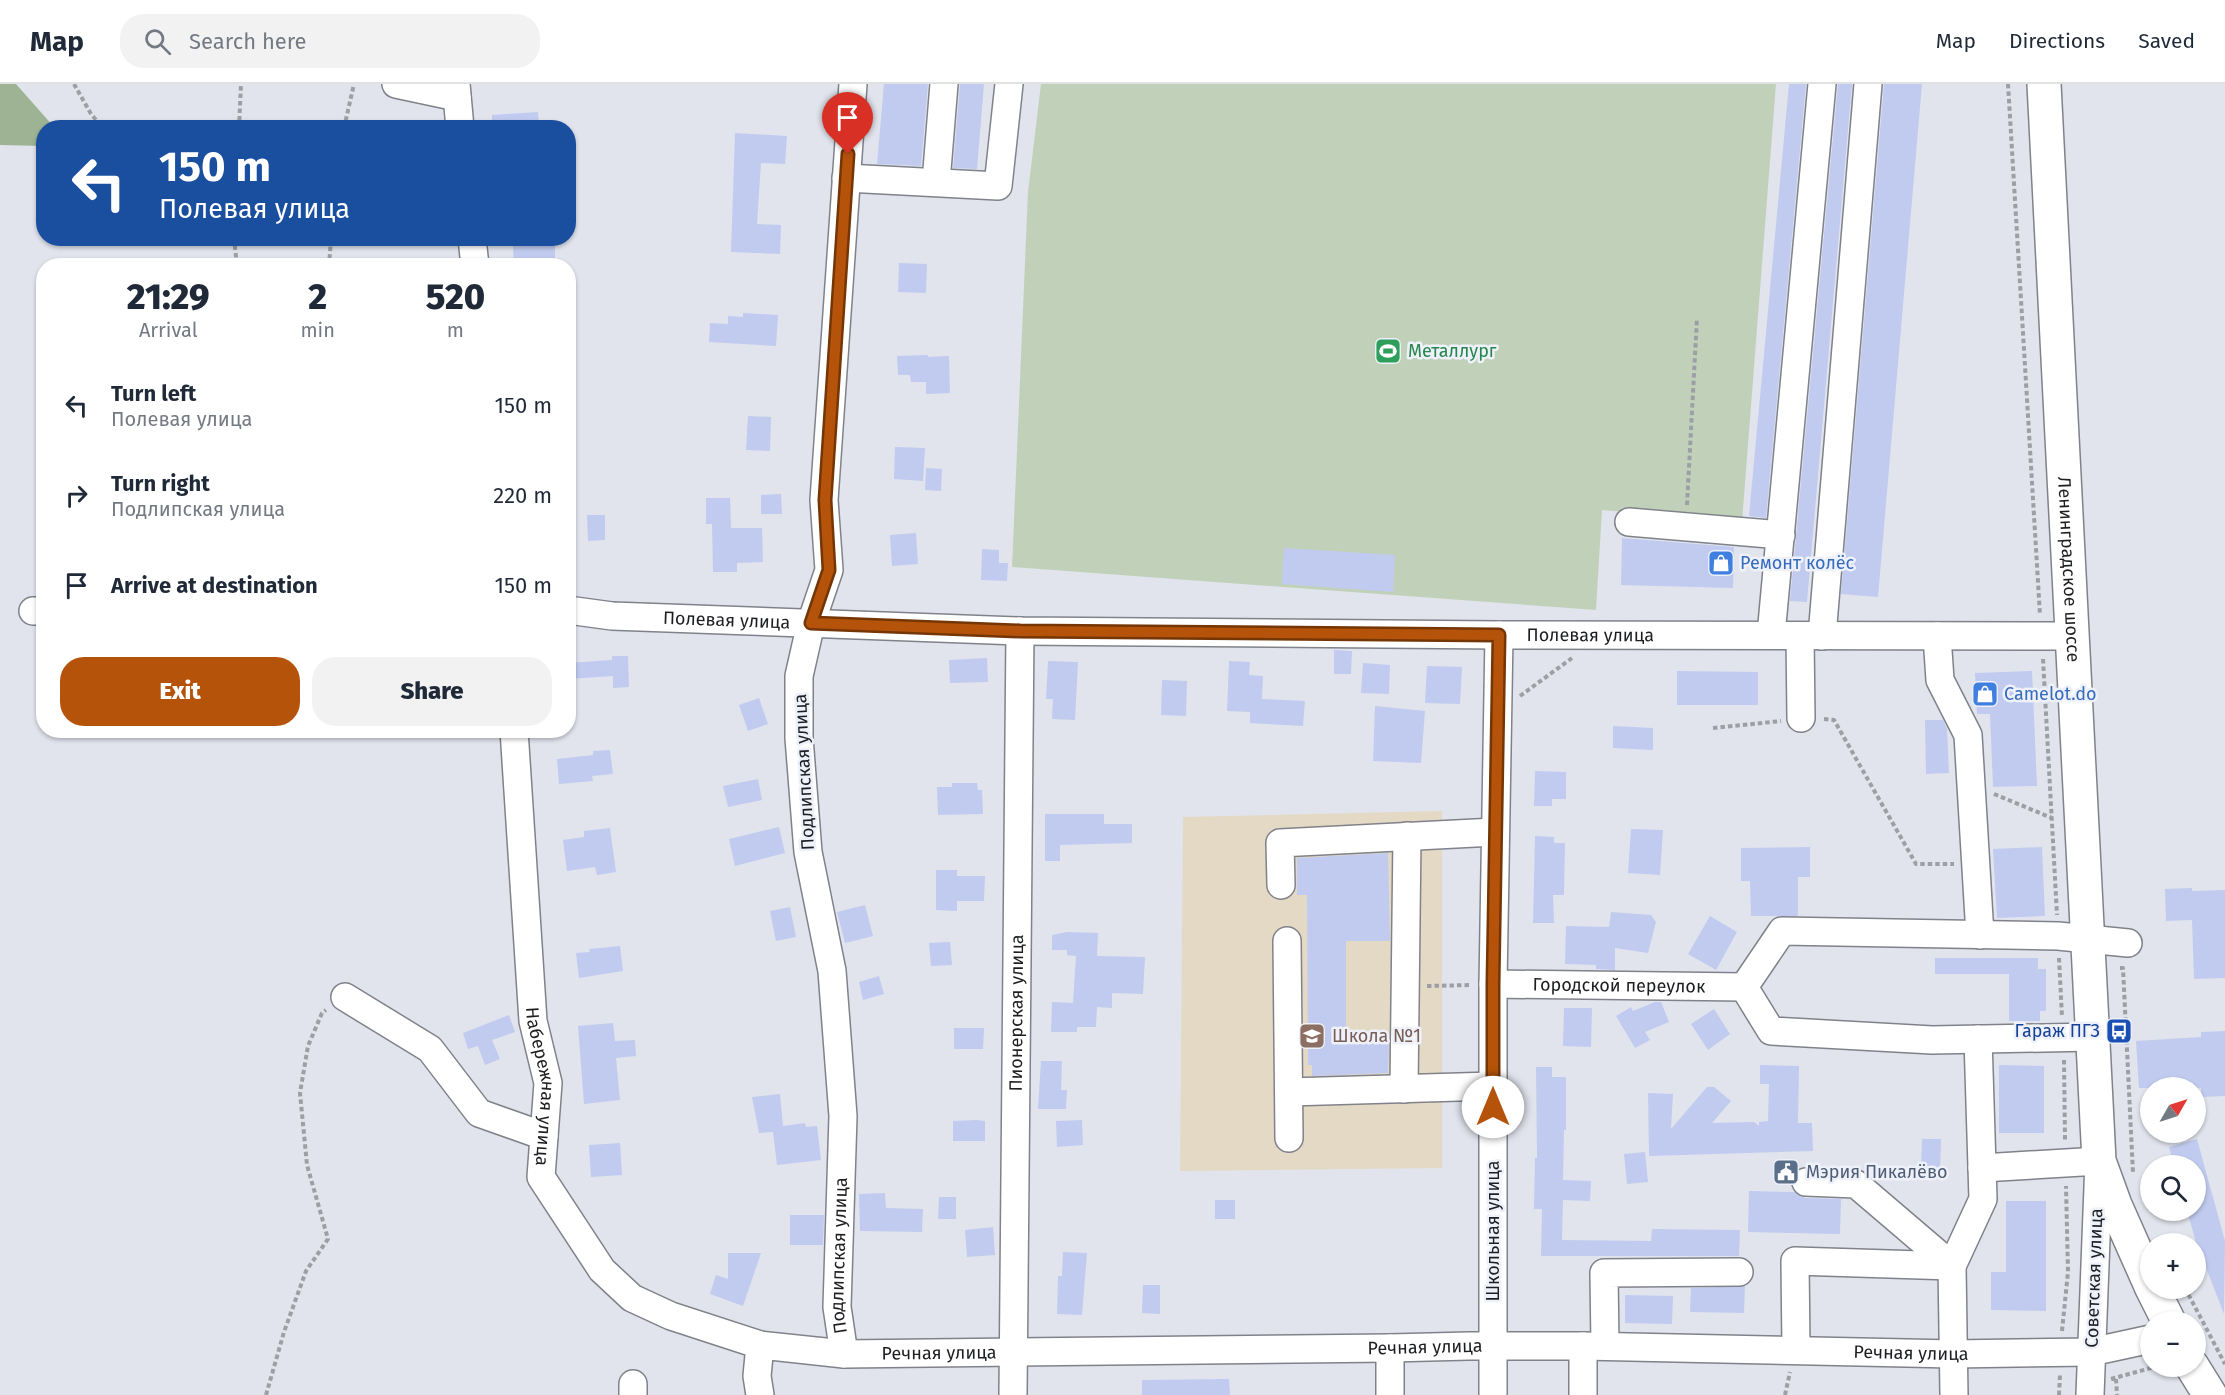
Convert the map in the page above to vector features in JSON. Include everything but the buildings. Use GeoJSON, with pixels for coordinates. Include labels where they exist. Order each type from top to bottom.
{"type":"FeatureCollection","features":[{"type":"Feature","properties":{"kind":"main road","name":"Ленинградское шоссе"},"geometry":{"type":"LineString","coordinates":[[2044,84],[2057,636],[2078,1037],[2099,1161],[2115,1205],[2140,1260]]}},
{"type":"Feature","properties":{"kind":"main road"},"geometry":{"type":"LineString","coordinates":[[2199,1377],[2210,1395]]}},
{"type":"Feature","properties":{"kind":"street"},"geometry":{"type":"LineString","coordinates":[[396,84],[457,91],[459,120]]}},
{"type":"Feature","properties":{"kind":"street","name":"Подлипская улица"},"geometry":{"type":"LineString","coordinates":[[844,1354],[837,1307],[843,1116],[832,971],[808,852],[799,738],[799,676],[811,623],[829,570],[825,500],[853,84]]}},
{"type":"Feature","properties":{"kind":"street"},"geometry":{"type":"LineString","coordinates":[[936,182],[944,84]]}},
{"type":"Feature","properties":{"kind":"street"},"geometry":{"type":"LineString","coordinates":[[846,178],[998,186],[1009,84]]}},
{"type":"Feature","properties":{"kind":"street"},"geometry":{"type":"LineString","coordinates":[[1771,635],[1822,84]]}},
{"type":"Feature","properties":{"kind":"street"},"geometry":{"type":"LineString","coordinates":[[1802,718],[1868,84]]}},
{"type":"Feature","properties":{"kind":"street"},"geometry":{"type":"LineString","coordinates":[[1629,522],[1781,535]]}},
{"type":"Feature","properties":{"kind":"street","name":"Полевая улица"},"geometry":{"type":"LineString","coordinates":[[576,611],[612,616],[1020,631],[2057,636]]}},
{"type":"Feature","properties":{"kind":"street","name":"Пионерская улица"},"geometry":{"type":"LineString","coordinates":[[1013,1395],[1020,631]]}},
{"type":"Feature","properties":{"kind":"street","name":"Школьная улица"},"geometry":{"type":"LineString","coordinates":[[1493,1395],[1493,984],[1499,635]]}},
{"type":"Feature","properties":{"kind":"street"},"geometry":{"type":"LineString","coordinates":[[1937,636],[1940,680],[1968,735],[1980,935]]}},
{"type":"Feature","properties":{"kind":"street","name":"Набережная улица"},"geometry":{"type":"LineString","coordinates":[[515,738],[533,1021],[548,1083],[541,1178],[602,1270],[632,1298],[671,1316],[760,1345]]}},
{"type":"Feature","properties":{"kind":"street"},"geometry":{"type":"LineString","coordinates":[[1281,885],[1280,843],[1495,832]]}},
{"type":"Feature","properties":{"kind":"street"},"geometry":{"type":"LineString","coordinates":[[1404,1089],[1407,836]]}},
{"type":"Feature","properties":{"kind":"street"},"geometry":{"type":"LineString","coordinates":[[2078,1037],[1932,1040],[1771,1031],[1744,987],[1782,931],[2072,938],[2126,955]]}},
{"type":"Feature","properties":{"kind":"street"},"geometry":{"type":"LineString","coordinates":[[1287,941],[1289,1138]]}},
{"type":"Feature","properties":{"kind":"street","name":"Городской переулок"},"geometry":{"type":"LineString","coordinates":[[1493,984],[1744,987]]}},
{"type":"Feature","properties":{"kind":"street"},"geometry":{"type":"LineString","coordinates":[[345,997],[430,1049],[478,1113],[544,1137]]}},
{"type":"Feature","properties":{"kind":"street"},"geometry":{"type":"LineString","coordinates":[[1954,1395],[1952,1266],[1983,1199],[1978,1039]]}},
{"type":"Feature","properties":{"kind":"street"},"geometry":{"type":"LineString","coordinates":[[1289,1092],[1493,1086]]}},
{"type":"Feature","properties":{"kind":"street"},"geometry":{"type":"LineString","coordinates":[[1982,1168],[2099,1161]]}},
{"type":"Feature","properties":{"kind":"street","name":"Советская улица"},"geometry":{"type":"LineString","coordinates":[[2090,1395],[2099,1161]]}},
{"type":"Feature","properties":{"kind":"street"},"geometry":{"type":"LineString","coordinates":[[1806,1182],[1856,1184],[1952,1266]]}},
{"type":"Feature","properties":{"kind":"street"},"geometry":{"type":"LineString","coordinates":[[1796,1349],[1795,1261],[1952,1266]]}},
{"type":"Feature","properties":{"kind":"street"},"geometry":{"type":"LineString","coordinates":[[1583,1395],[1594,1346],[1604,1274],[1739,1272]]}},
{"type":"Feature","properties":{"kind":"street","name":"Речная улица"},"geometry":{"type":"LineString","coordinates":[[760,1345],[844,1354],[1493,1346],[1796,1349],[1953,1354],[2091,1352],[2140,1341]]}},
{"type":"Feature","properties":{"kind":"street"},"geometry":{"type":"LineString","coordinates":[[760,1345],[757,1376],[760,1395]]}},
{"type":"Feature","properties":{"kind":"street"},"geometry":{"type":"LineString","coordinates":[[1390,1348],[1390,1395]]}},
{"type":"Feature","properties":{"kind":"path"},"geometry":{"type":"LineString","coordinates":[[74,84],[96,120]]}},
{"type":"Feature","properties":{"kind":"path"},"geometry":{"type":"LineString","coordinates":[[239,120],[241,84]]}},
{"type":"Feature","properties":{"kind":"path"},"geometry":{"type":"LineString","coordinates":[[346,120],[354,84]]}},
{"type":"Feature","properties":{"kind":"path"},"geometry":{"type":"LineString","coordinates":[[2008,84],[2057,636],[2052,818],[2072,938],[2078,1037],[2065,1163],[2068,1272],[2060,1353],[2059,1395]]}},
{"type":"Feature","properties":{"kind":"path"},"geometry":{"type":"LineString","coordinates":[[1686,527],[1697,318]]}},
{"type":"Feature","properties":{"kind":"path"},"geometry":{"type":"LineString","coordinates":[[1519,697],[1575,656]]}},
{"type":"Feature","properties":{"kind":"path"},"geometry":{"type":"LineString","coordinates":[[1713,728],[1802,718],[1834,720],[1916,864],[1976,864]]}},
{"type":"Feature","properties":{"kind":"path"},"geometry":{"type":"LineString","coordinates":[[1971,785],[2052,818]]}},
{"type":"Feature","properties":{"kind":"path"},"geometry":{"type":"LineString","coordinates":[[2126,955],[2133,1179]]}},
{"type":"Feature","properties":{"kind":"path"},"geometry":{"type":"LineString","coordinates":[[1405,987],[1493,984]]}},
{"type":"Feature","properties":{"kind":"path"},"geometry":{"type":"LineString","coordinates":[[266,1395],[284,1332],[306,1271],[328,1239],[307,1165],[300,1093],[308,1046],[322,1013],[345,997]]}},
{"type":"Feature","properties":{"kind":"path"},"geometry":{"type":"LineString","coordinates":[[2191,1299],[2225,1364]]}},
{"type":"Feature","properties":{"kind":"path"},"geometry":{"type":"LineString","coordinates":[[2117,1395],[2116,1379],[2140,1372]]}},
{"type":"Feature","properties":{"kind":"shaded area","name":"Школа №1"},"geometry":{"type":"Polygon","coordinates":[[[1442,811],[1442,1168],[1180,1171],[1183,817],[1442,811]]]}},
{"type":"Feature","properties":{"kind":"green space"},"geometry":{"type":"Polygon","coordinates":[[[0,84],[16,84],[48,120],[36,120],[36,146],[0,145],[0,84]]]}},
{"type":"Feature","properties":{"kind":"green space","name":"Металлург"},"geometry":{"type":"Polygon","coordinates":[[[1041,84],[1776,84],[1742,522],[1602,510],[1596,610],[1012,567],[1028,192],[1041,84]]]}},
{"type":"Feature","properties":{"kind":"place","name":"Металлург"},"geometry":{"type":"Point","coordinates":[1388,351]}},
{"type":"Feature","properties":{"kind":"place","name":"Ремонт колёс"},"geometry":{"type":"Point","coordinates":[1721,563]}},
{"type":"Feature","properties":{"kind":"place","name":"Camelot.do"},"geometry":{"type":"Point","coordinates":[1985,694]}},
{"type":"Feature","properties":{"kind":"place","name":"Гараж ПГЗ"},"geometry":{"type":"Point","coordinates":[2119,1031]}},
{"type":"Feature","properties":{"kind":"place","name":"Школа №1"},"geometry":{"type":"Point","coordinates":[1312,1036]}},
{"type":"Feature","properties":{"kind":"place","name":"Мэрия Пикалёво"},"geometry":{"type":"Point","coordinates":[1786,1172]}},
{"type":"Feature","properties":{"kind":"route"},"geometry":{"type":"LineString","coordinates":[[848,154],[825,500],[829,570],[811,623],[1020,631],[1499,635],[1493,1107]]}}]}
